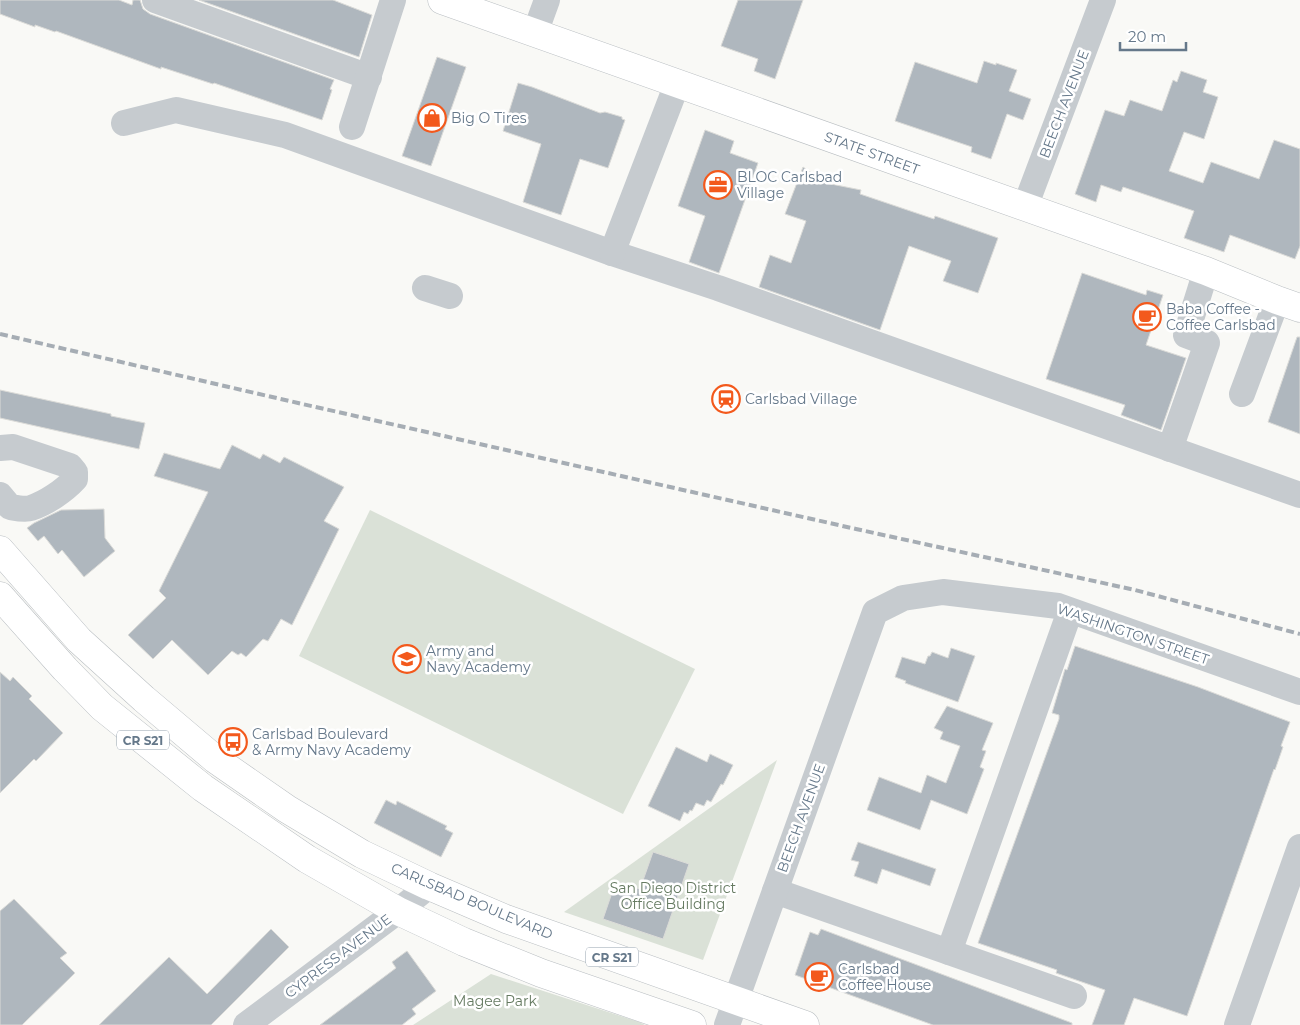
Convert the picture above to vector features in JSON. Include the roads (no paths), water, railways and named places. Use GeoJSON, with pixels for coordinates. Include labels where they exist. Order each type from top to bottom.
{"type":"FeatureCollection","features":[{"type":"Feature","properties":{"kind":"main road","name":"STATE STREET"},"geometry":{"type":"LineString","coordinates":[[442,0],[1206,270],[1289,304]]}},
{"type":"Feature","properties":{"kind":"main road","name":"CARLSBAD BOULEVARD"},"geometry":{"type":"LineString","coordinates":[[0,550],[79,640],[144,699],[215,759],[287,810],[362,854],[429,886],[731,1013],[805,1025]]}},
{"type":"Feature","properties":{"kind":"main road","name":"CR S21"},"geometry":{"type":"LineString","coordinates":[[0,596],[102,706],[203,788],[307,859],[398,911],[464,942],[541,973],[692,1025]]}},
{"type":"Feature","properties":{"kind":"street"},"geometry":{"type":"LineString","coordinates":[[154,0],[368,77]]}},
{"type":"Feature","properties":{"kind":"street"},"geometry":{"type":"LineString","coordinates":[[352,127],[393,0]]}},
{"type":"Feature","properties":{"kind":"street"},"geometry":{"type":"LineString","coordinates":[[534,33],[548,0]]}},
{"type":"Feature","properties":{"kind":"street","name":"BEECH AVENUE"},"geometry":{"type":"LineString","coordinates":[[1025,207],[1103,0]]}},
{"type":"Feature","properties":{"kind":"street"},"geometry":{"type":"LineString","coordinates":[[612,252],[678,84]]}},
{"type":"Feature","properties":{"kind":"street"},"geometry":{"type":"LineString","coordinates":[[124,123],[176,110],[285,135],[1300,495]]}},
{"type":"Feature","properties":{"kind":"street"},"geometry":{"type":"LineString","coordinates":[[1170,448],[1206,343],[1186,335],[1206,270]]}},
{"type":"Feature","properties":{"kind":"street"},"geometry":{"type":"LineString","coordinates":[[425,288],[450,296]]}},
{"type":"Feature","properties":{"kind":"street"},"geometry":{"type":"LineString","coordinates":[[1242,394],[1289,304]]}},
{"type":"Feature","properties":{"kind":"street"},"geometry":{"type":"LineString","coordinates":[[0,448],[13,447],[70,466],[75,472],[75,479],[70,485],[29,509],[3,507]]}},
{"type":"Feature","properties":{"kind":"street","name":"WASHINGTON STREET"},"geometry":{"type":"LineString","coordinates":[[875,612],[904,598],[943,592],[1058,606],[1300,692]]}},
{"type":"Feature","properties":{"kind":"street"},"geometry":{"type":"LineString","coordinates":[[948,952],[1070,611]]}},
{"type":"Feature","properties":{"kind":"street","name":"BEECH AVENUE"},"geometry":{"type":"LineString","coordinates":[[731,1013],[875,612]]}},
{"type":"Feature","properties":{"kind":"street"},"geometry":{"type":"LineString","coordinates":[[1236,1025],[1300,847]]}},
{"type":"Feature","properties":{"kind":"street","name":"CYPRESS AVENUE"},"geometry":{"type":"LineString","coordinates":[[246,1025],[429,886]]}},
{"type":"Feature","properties":{"kind":"street"},"geometry":{"type":"LineString","coordinates":[[775,890],[1074,996]]}},
{"type":"Feature","properties":{"kind":"railway"},"geometry":{"type":"LineString","coordinates":[[0,334],[856,529],[1135,590],[1300,634]]}},
{"type":"Feature","properties":{"kind":"place","name":"Big O Tires"},"geometry":{"type":"Point","coordinates":[432,118]}},
{"type":"Feature","properties":{"kind":"place","name":"BLOC Carlsbad Village"},"geometry":{"type":"Point","coordinates":[718,185]}},
{"type":"Feature","properties":{"kind":"place","name":"Baba Coffee - Coffee Carlsbad"},"geometry":{"type":"Point","coordinates":[1147,317]}},
{"type":"Feature","properties":{"kind":"place","name":"Carlsbad Village"},"geometry":{"type":"Point","coordinates":[726,399]}},
{"type":"Feature","properties":{"kind":"place","name":"Army and Navy Academy"},"geometry":{"type":"Point","coordinates":[407,659]}},
{"type":"Feature","properties":{"kind":"place","name":"Carlsbad Boulevard & Army Navy Academy"},"geometry":{"type":"Point","coordinates":[233,742]}},
{"type":"Feature","properties":{"kind":"place","name":"Carlsbad Coffee House"},"geometry":{"type":"Point","coordinates":[819,977]}},
{"type":"Feature","properties":{"kind":"park label","name":"San Diego District Office Building"},"geometry":{"type":"Point","coordinates":[673,896]}},
{"type":"Feature","properties":{"kind":"park label","name":"Magee Park"},"geometry":{"type":"Point","coordinates":[495,1001]}}]}
